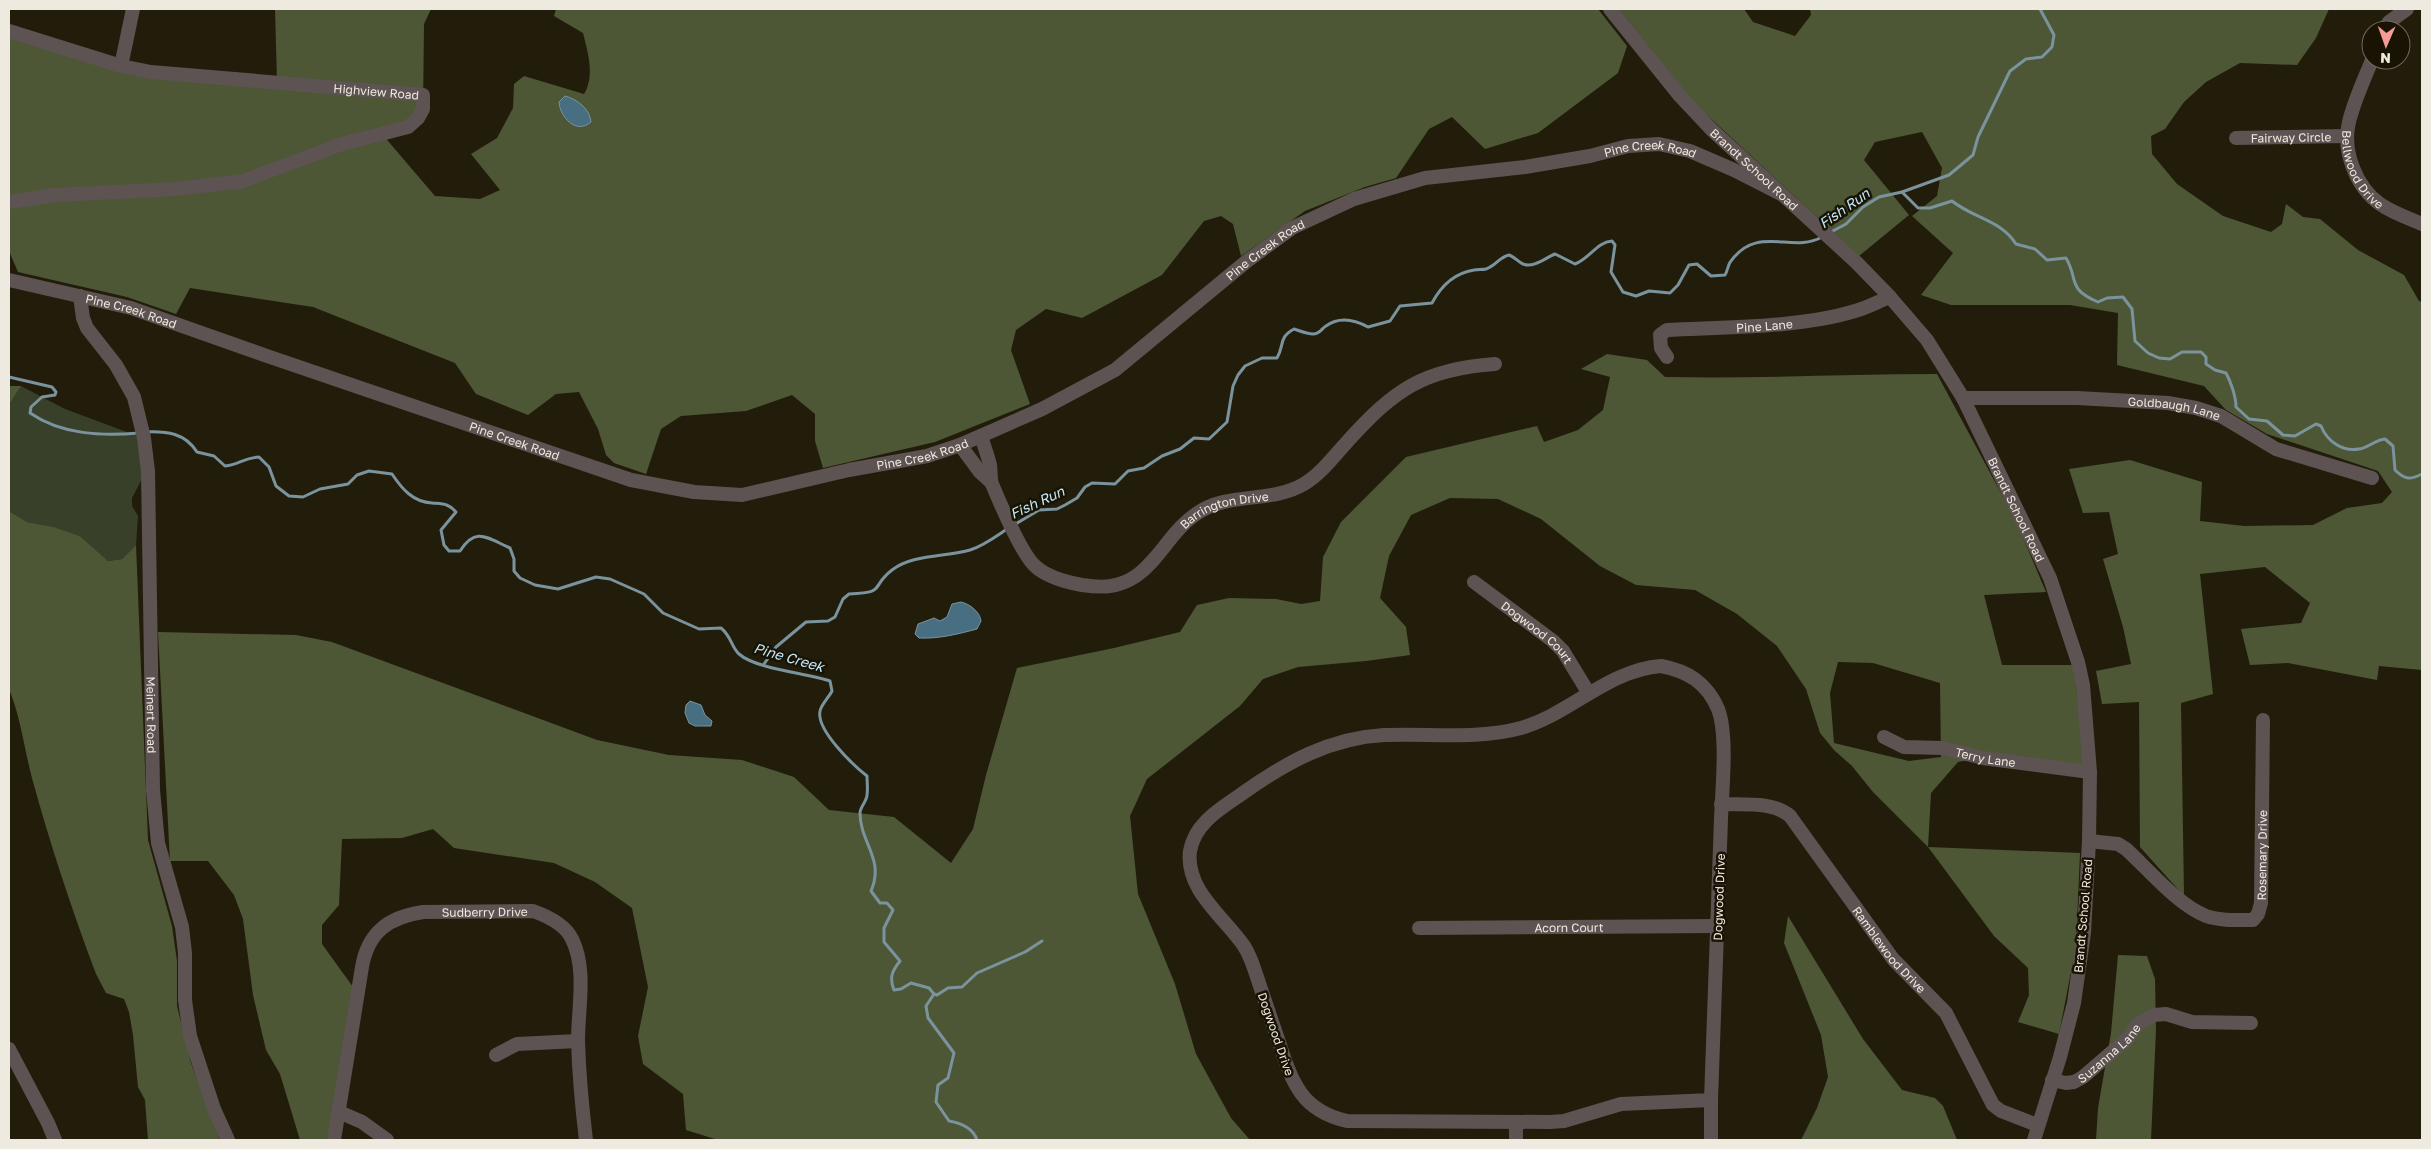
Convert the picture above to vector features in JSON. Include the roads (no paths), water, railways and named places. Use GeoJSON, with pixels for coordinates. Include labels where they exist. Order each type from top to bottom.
{"type":"FeatureCollection","features":[{"type":"Feature","properties":{"kind":"street"},"geometry":{"type":"LineString","coordinates":[[121,66],[133,9]]}},
{"type":"Feature","properties":{"kind":"street","name":"Brandt School Road"},"geometry":{"type":"LineString","coordinates":[[1610,9],[1680,96],[1890,296],[1926,340],[1963,398],[2050,578],[2070,634],[2083,686],[2090,772],[2089,841],[2080,971],[2067,1032],[2037,1125],[2034,1140]]}},
{"type":"Feature","properties":{"kind":"street"},"geometry":{"type":"LineString","coordinates":[[2392,20],[2407,9]]}},
{"type":"Feature","properties":{"kind":"street","name":"Highview Road"},"geometry":{"type":"LineString","coordinates":[[9,31],[121,66],[177,76],[243,79],[423,95],[423,109],[418,118],[408,127],[342,144],[243,180],[176,189],[55,195],[9,202]]}},
{"type":"Feature","properties":{"kind":"street","name":"Bellwood Drive"},"geometry":{"type":"LineString","coordinates":[[2368,70],[2352,111],[2347,136],[2349,154],[2356,175],[2372,196],[2392,212],[2422,224]]}},
{"type":"Feature","properties":{"kind":"street","name":"Fairway Circle"},"geometry":{"type":"LineString","coordinates":[[2236,138],[2347,136]]}},
{"type":"Feature","properties":{"kind":"street","name":"Pine Creek Road"},"geometry":{"type":"LineString","coordinates":[[9,280],[131,308],[230,344],[631,480],[694,492],[742,495],[849,470],[927,456],[960,445],[1042,409],[1115,370],[1247,261],[1292,228],[1347,202],[1402,184],[1434,177],[1590,156],[1644,144],[1671,146],[1690,151],[1734,170],[1781,194]]}},
{"type":"Feature","properties":{"kind":"street","name":"Meinert Road"},"geometry":{"type":"LineString","coordinates":[[80,296],[83,318],[87,328],[116,365],[134,397],[144,438],[149,505],[152,790],[158,843],[182,927],[185,953],[185,1000],[190,1036],[211,1100],[228,1140]]}},
{"type":"Feature","properties":{"kind":"street","name":"Pine Lane"},"geometry":{"type":"LineString","coordinates":[[1667,357],[1661,348],[1660,335],[1667,330],[1775,324],[1820,318],[1854,311],[1890,296]]}},
{"type":"Feature","properties":{"kind":"street","name":"Barrington Drive"},"geometry":{"type":"LineString","coordinates":[[981,436],[990,466],[991,482],[1013,529],[1033,564],[1050,576],[1068,582],[1092,587],[1114,587],[1135,577],[1145,569],[1190,517],[1201,510],[1228,500],[1276,494],[1305,484],[1328,463],[1372,415],[1397,393],[1414,382],[1436,373],[1458,368],[1495,364]]}},
{"type":"Feature","properties":{"kind":"street","name":"Goldbaugh Lane"},"geometry":{"type":"LineString","coordinates":[[1963,398],[2077,398],[2168,403],[2196,408],[2221,416],[2276,449],[2372,478]]}},
{"type":"Feature","properties":{"kind":"street","name":"Barrington Drive"},"geometry":{"type":"LineString","coordinates":[[960,445],[980,472],[991,482]]}},
{"type":"Feature","properties":{"kind":"street","name":"Dogwood Court"},"geometry":{"type":"LineString","coordinates":[[1474,582],[1553,641],[1571,664],[1588,692]]}},
{"type":"Feature","properties":{"kind":"street","name":"Dogwood Drive"},"geometry":{"type":"LineString","coordinates":[[1661,666],[1677,669],[1704,686],[1719,712],[1721,727],[1721,804],[1711,1100],[1627,1104],[1564,1121],[1516,1124],[1347,1121],[1328,1115],[1309,1103],[1290,1076],[1245,948],[1206,899],[1192,873],[1190,851],[1202,824],[1215,812],[1275,770],[1329,744],[1384,735],[1485,734],[1505,732],[1538,723],[1588,692],[1646,667],[1661,666]]}},
{"type":"Feature","properties":{"kind":"street","name":"Rosemary Drive"},"geometry":{"type":"LineString","coordinates":[[2089,841],[2118,844],[2126,849],[2185,904],[2206,916],[2218,919],[2253,920],[2258,914],[2262,903],[2263,720]]}},
{"type":"Feature","properties":{"kind":"street","name":"Terry Lane"},"geometry":{"type":"LineString","coordinates":[[1884,737],[1904,746],[1943,748],[1983,758],[2090,772]]}},
{"type":"Feature","properties":{"kind":"street","name":"Ramblewood Drive"},"geometry":{"type":"LineString","coordinates":[[1721,804],[1770,806],[1785,811],[1794,820],[1893,959],[1946,1013],[1992,1105],[2001,1112],[2037,1125]]}},
{"type":"Feature","properties":{"kind":"street","name":"Sudberry Drive"},"geometry":{"type":"LineString","coordinates":[[334,1140],[364,953],[369,941],[392,920],[407,914],[423,912],[532,911],[548,916],[572,937],[577,951],[580,966],[578,1041],[586,1140]]}},
{"type":"Feature","properties":{"kind":"street","name":"Acorn Court"},"geometry":{"type":"LineString","coordinates":[[1419,928],[1718,926]]}},
{"type":"Feature","properties":{"kind":"street","name":"Suzanna Lane"},"geometry":{"type":"LineString","coordinates":[[2052,1080],[2066,1083],[2074,1082],[2083,1077],[2128,1038],[2138,1024],[2154,1015],[2166,1014],[2192,1022],[2251,1023]]}},
{"type":"Feature","properties":{"kind":"street"},"geometry":{"type":"LineString","coordinates":[[496,1056],[516,1044],[578,1041]]}},
{"type":"Feature","properties":{"kind":"street"},"geometry":{"type":"LineString","coordinates":[[9,1052],[48,1123],[54,1140]]}},
{"type":"Feature","properties":{"kind":"street"},"geometry":{"type":"LineString","coordinates":[[1711,1100],[1711,1140]]}},
{"type":"Feature","properties":{"kind":"street"},"geometry":{"type":"LineString","coordinates":[[339,1112],[362,1122],[387,1140]]}},
{"type":"Feature","properties":{"kind":"street"},"geometry":{"type":"LineString","coordinates":[[1516,1124],[1516,1140]]}},
{"type":"Feature","properties":{"kind":"water"},"geometry":{"type":"Polygon","coordinates":[[[565,96],[582,105],[588,113],[591,122],[580,126],[575,125],[566,118],[562,113],[559,102],[565,96]]]}},
{"type":"Feature","properties":{"kind":"water"},"geometry":{"type":"Polygon","coordinates":[[[961,602],[971,607],[979,615],[981,621],[977,629],[934,638],[919,638],[915,634],[918,624],[934,618],[940,621],[947,617],[952,604],[961,602]]]}},
{"type":"Feature","properties":{"kind":"water"},"geometry":{"type":"Polygon","coordinates":[[[690,701],[701,705],[705,715],[712,721],[711,726],[695,726],[689,723],[685,713],[686,705],[690,701]]]}},
{"type":"Feature","properties":{"kind":"waterway"},"geometry":{"type":"LineString","coordinates":[[1902,192],[1949,175],[1973,155],[1978,137],[2010,71],[2026,59],[2042,57],[2052,47],[2054,35],[2040,9]]}},
{"type":"Feature","properties":{"kind":"waterway","name":"Fish Run"},"geometry":{"type":"LineString","coordinates":[[1829,233],[1846,224],[1863,207],[1879,197],[1902,192],[1918,208],[1930,208],[1952,201],[1960,207],[1995,224],[2010,236],[2016,244],[2035,249],[2047,260],[2066,258],[2077,288],[2088,297],[2098,302],[2107,298],[2123,297],[2132,309],[2135,341],[2148,353],[2159,358],[2170,359],[2182,352],[2201,352],[2206,357],[2206,364],[2215,370],[2226,373],[2233,390],[2236,407],[2249,419],[2267,421],[2283,435],[2295,436],[2316,424],[2321,426],[2331,441],[2347,449],[2362,448],[2385,439],[2393,446],[2395,470],[2408,478],[2422,474]]}},
{"type":"Feature","properties":{"kind":"waterway","name":"Fish Run"},"geometry":{"type":"LineString","coordinates":[[1014,525],[1039,510],[1057,509],[1065,505],[1077,498],[1085,487],[1092,483],[1115,484],[1128,471],[1144,468],[1162,456],[1180,449],[1194,438],[1209,439],[1227,422],[1233,386],[1238,375],[1245,366],[1262,358],[1277,358],[1284,338],[1294,329],[1313,334],[1331,323],[1342,320],[1358,322],[1368,327],[1390,321],[1400,306],[1432,303],[1444,286],[1455,277],[1467,272],[1489,268],[1509,255],[1527,265],[1535,264],[1555,254],[1575,264],[1597,247],[1612,241],[1615,245],[1611,272],[1623,292],[1636,296],[1649,291],[1670,293],[1678,285],[1689,265],[1697,264],[1711,276],[1725,275],[1731,261],[1741,250],[1752,244],[1775,241],[1799,243],[1822,237]]}},
{"type":"Feature","properties":{"kind":"waterway","name":"Pine Creek"},"geometry":{"type":"LineString","coordinates":[[9,377],[52,387],[56,392],[55,395],[42,397],[31,407],[30,413],[55,426],[97,434],[139,433]]}},
{"type":"Feature","properties":{"kind":"waterway","name":"Pine Creek"},"geometry":{"type":"LineString","coordinates":[[145,432],[175,434],[187,441],[197,452],[214,456],[225,466],[259,457],[269,467],[276,486],[289,496],[303,497],[320,489],[348,484],[357,475],[369,471],[392,474],[404,490],[419,500],[445,504],[456,512],[441,530],[444,545],[449,551],[460,551],[471,539],[482,536],[510,548],[514,559],[514,571],[520,578],[535,585],[558,589],[596,577],[610,579],[644,594],[663,613],[699,629],[721,628],[736,651],[747,659],[769,667],[830,681],[832,691],[822,706],[820,719],[829,737],[853,764],[867,776],[867,797],[861,808],[861,824],[874,860],[875,880],[871,891],[880,903],[887,903],[893,910],[884,928],[884,942],[900,961],[892,975],[892,986],[894,990],[901,989],[911,983],[929,988],[934,994],[926,1006],[928,1018],[954,1053],[948,1078],[938,1085],[936,1102],[949,1121],[966,1127],[973,1132],[977,1140]]}},
{"type":"Feature","properties":{"kind":"waterway","name":"Fish Run"},"geometry":{"type":"LineString","coordinates":[[764,664],[776,647],[806,622],[828,621],[835,617],[843,599],[849,594],[874,590],[885,576],[900,565],[919,558],[970,550],[984,544],[1007,529]]}},
{"type":"Feature","properties":{"kind":"waterway"},"geometry":{"type":"LineString","coordinates":[[934,994],[937,995],[948,988],[962,987],[977,973],[1025,952],[1042,941]]}}]}
